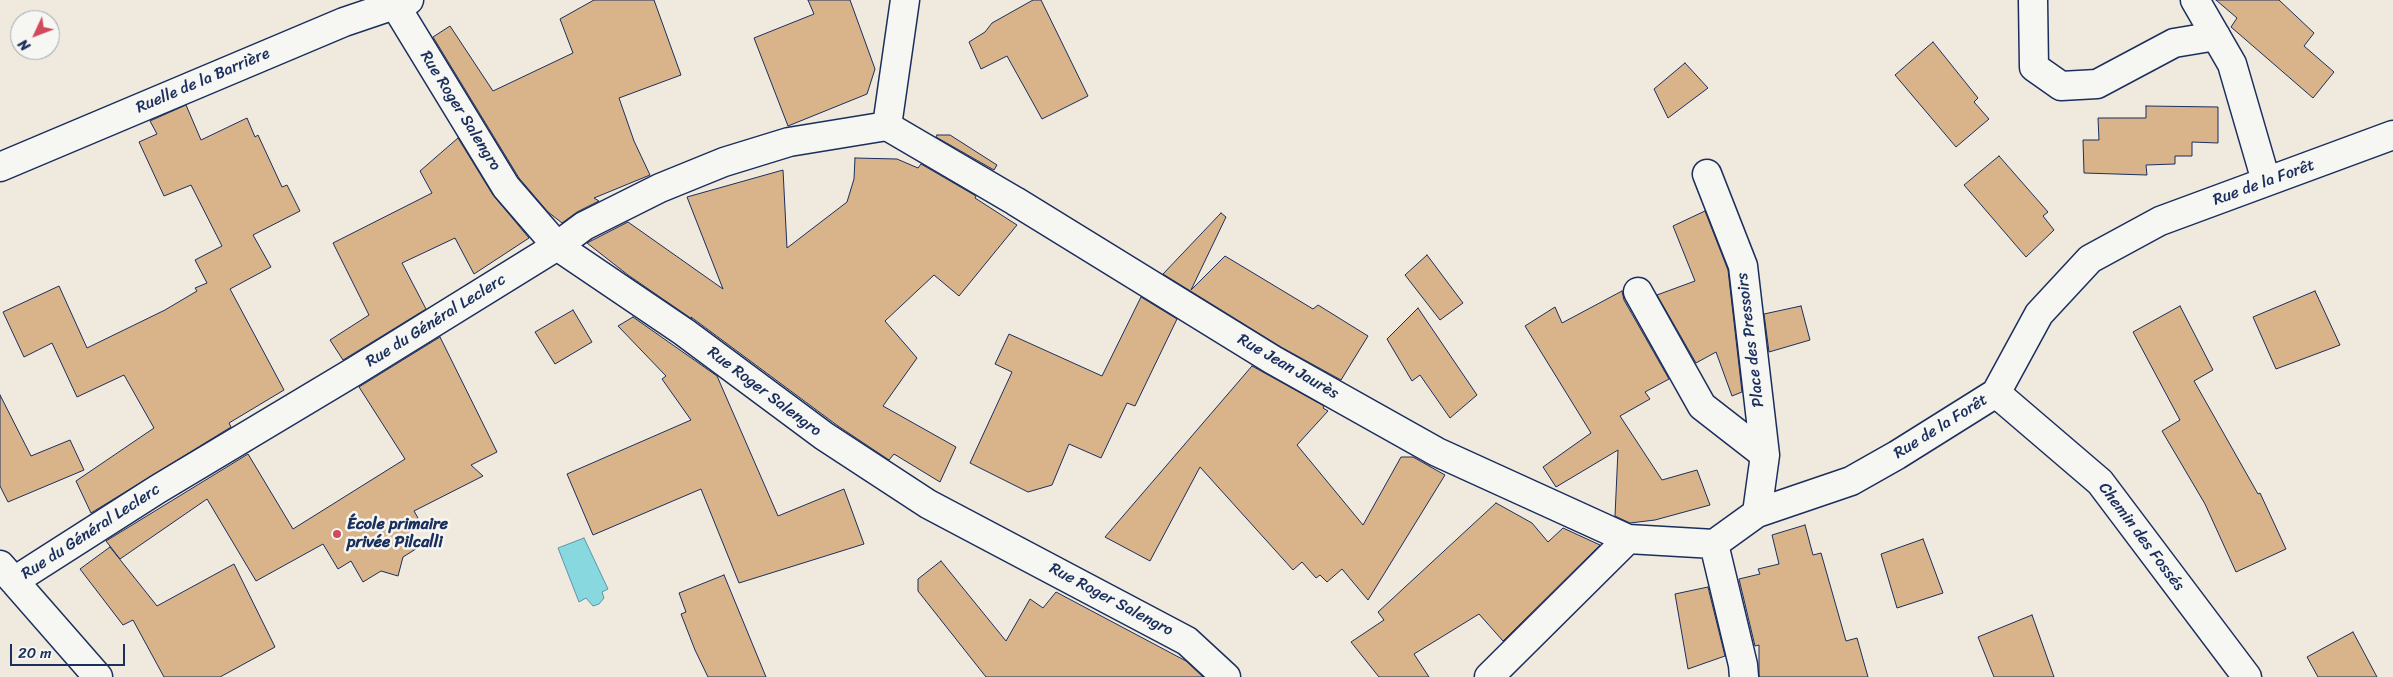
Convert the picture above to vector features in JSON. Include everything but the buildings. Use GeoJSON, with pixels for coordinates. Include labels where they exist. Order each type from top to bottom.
{"type":"FeatureCollection","features":[{"type":"Feature","properties":{"kind":"street"},"geometry":{"type":"LineString","coordinates":[[887,126],[905,0]]}},
{"type":"Feature","properties":{"kind":"street"},"geometry":{"type":"LineString","coordinates":[[2033,0],[2034,67],[2061,86],[2097,84],[2174,43],[2216,36]]}},
{"type":"Feature","properties":{"kind":"street"},"geometry":{"type":"LineString","coordinates":[[2195,0],[2232,64],[2266,181]]}},
{"type":"Feature","properties":{"kind":"street","name":"Ruelle de la Barrière"},"geometry":{"type":"LineString","coordinates":[[0,167],[344,22],[402,3]]}},
{"type":"Feature","properties":{"kind":"street","name":"Rue Roger Salengro"},"geometry":{"type":"LineString","coordinates":[[402,3],[506,187],[557,246],[684,332],[824,436],[928,504],[1187,641],[1226,677]]}},
{"type":"Feature","properties":{"kind":"street","name":"Rue du Général Leclerc"},"geometry":{"type":"LineString","coordinates":[[7,573],[158,489],[355,371],[557,246],[584,226],[660,188],[724,162],[789,142],[887,126]]}},
{"type":"Feature","properties":{"kind":"street","name":"Rue Jean Jaurès"},"geometry":{"type":"LineString","coordinates":[[887,126],[1023,206],[1273,360],[1437,452],[1628,539],[1714,544]]}},
{"type":"Feature","properties":{"kind":"street","name":"Rue de la Forêt"},"geometry":{"type":"LineString","coordinates":[[1714,544],[1758,513],[1851,481],[1897,455],[1996,393],[2039,314],[2090,259],[2160,221],[2393,135]]}},
{"type":"Feature","properties":{"kind":"street","name":"Place des Pressoirs"},"geometry":{"type":"LineString","coordinates":[[1707,174],[1743,266],[1765,455],[1758,513]]}},
{"type":"Feature","properties":{"kind":"street"},"geometry":{"type":"LineString","coordinates":[[1638,292],[1702,406],[1765,455]]}},
{"type":"Feature","properties":{"kind":"street","name":"Chemin des Fossés"},"geometry":{"type":"LineString","coordinates":[[1996,393],[2100,482],[2247,677]]}},
{"type":"Feature","properties":{"kind":"street"},"geometry":{"type":"LineString","coordinates":[[1489,677],[1628,539]]}},
{"type":"Feature","properties":{"kind":"street"},"geometry":{"type":"LineString","coordinates":[[1714,544],[1743,665],[1744,677]]}},
{"type":"Feature","properties":{"kind":"street"},"geometry":{"type":"LineString","coordinates":[[7,573],[98,677]]}},
{"type":"Feature","properties":{"kind":"water"},"geometry":{"type":"Polygon","coordinates":[[[584,538],[608,589],[602,592],[604,598],[599,604],[593,606],[586,598],[579,602],[558,548],[584,538]]]}},
{"type":"Feature","properties":{"kind":"place","name":"École primaire privée Pilcalli"},"geometry":{"type":"Point","coordinates":[337,534]}}]}
